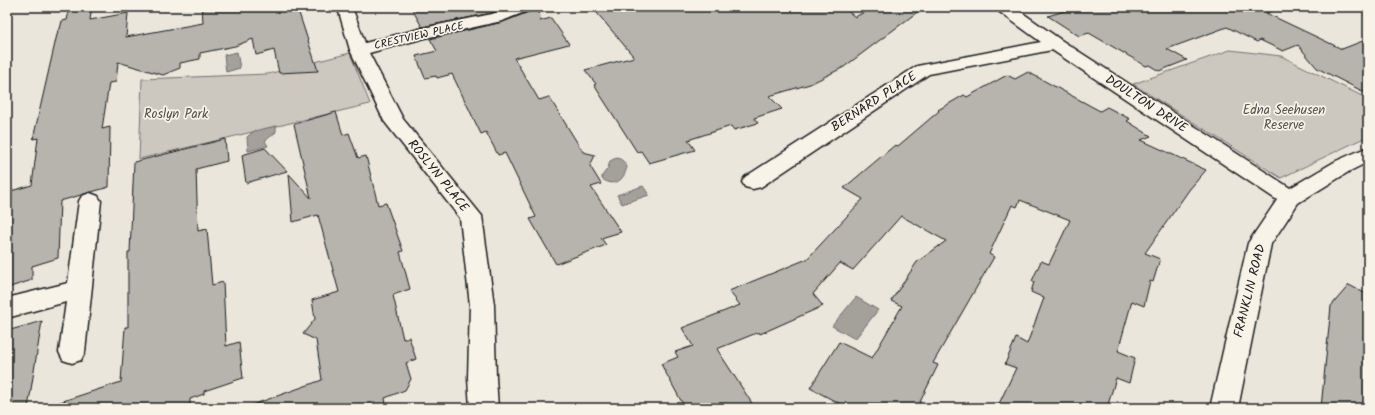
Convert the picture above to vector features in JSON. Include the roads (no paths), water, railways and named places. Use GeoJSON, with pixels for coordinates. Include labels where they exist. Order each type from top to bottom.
{"type":"FeatureCollection","features":[{"type":"Feature","properties":{"kind":"street","name":"ROSLYN PLACE"},"geometry":{"type":"LineString","coordinates":[[342,7],[346,10],[359,50],[394,121],[471,216],[482,305],[482,378],[484,408]]}},
{"type":"Feature","properties":{"kind":"street","name":"CRESTVIEW PLACE"},"geometry":{"type":"LineString","coordinates":[[359,50],[423,33],[496,18],[524,7]]}},
{"type":"Feature","properties":{"kind":"street","name":"DOULTON DRIVE"},"geometry":{"type":"LineString","coordinates":[[1002,7],[1055,44],[1290,198]]}},
{"type":"Feature","properties":{"kind":"street","name":"BERNARD PLACE"},"geometry":{"type":"LineString","coordinates":[[753,182],[923,70],[1055,44]]}},
{"type":"Feature","properties":{"kind":"street","name":"FRANKLIN ROAD"},"geometry":{"type":"LineString","coordinates":[[1224,408],[1260,244],[1290,198],[1343,166],[1368,154]]}},
{"type":"Feature","properties":{"kind":"street"},"geometry":{"type":"LineString","coordinates":[[72,352],[90,201]]}},
{"type":"Feature","properties":{"kind":"street"},"geometry":{"type":"LineString","coordinates":[[7,308],[80,289]]}},
{"type":"Feature","properties":{"kind":"park label","name":"Roslyn Park"},"geometry":{"type":"Point","coordinates":[176,114]}},
{"type":"Feature","properties":{"kind":"park label","name":"Edna Seehusen Reserve"},"geometry":{"type":"Point","coordinates":[1284,118]}}]}
